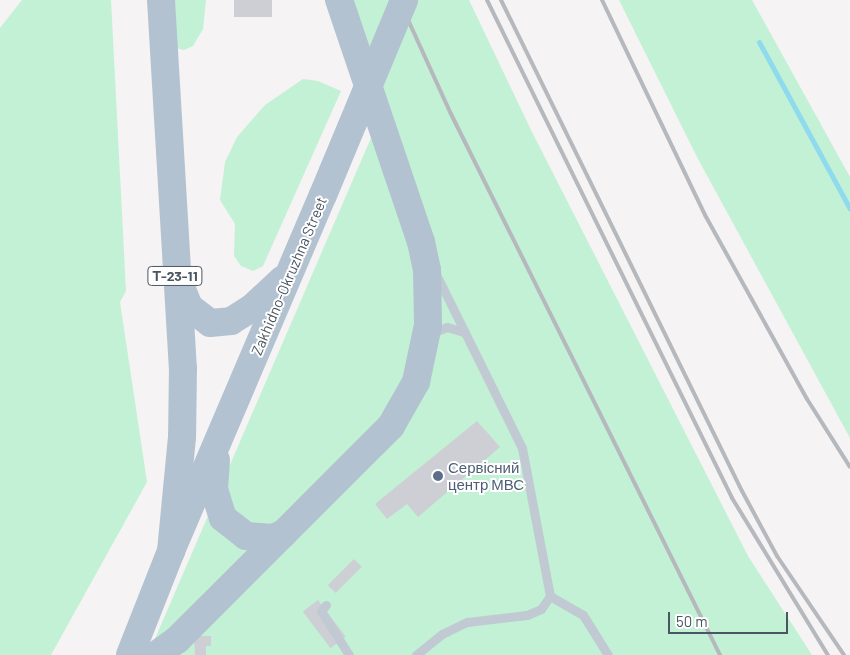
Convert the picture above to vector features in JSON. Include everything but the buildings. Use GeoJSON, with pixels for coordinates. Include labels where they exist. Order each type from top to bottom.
{"type":"FeatureCollection","features":[{"type":"Feature","properties":{"kind":"main road","name":"Т-23-11"},"geometry":{"type":"LineString","coordinates":[[141,654],[171,551],[182,437],[183,368],[174,254],[161,0]]}},
{"type":"Feature","properties":{"kind":"main road","name":"Т-23-11"},"geometry":{"type":"LineString","coordinates":[[141,654],[177,640],[391,426],[416,382],[425,343],[428,291],[421,242],[339,0]]}},
{"type":"Feature","properties":{"kind":"main road","name":"Zakhidno-Okruzhna Street"},"geometry":{"type":"LineString","coordinates":[[171,551],[404,0]]}},
{"type":"Feature","properties":{"kind":"main road"},"geometry":{"type":"LineString","coordinates":[[174,254],[180,291],[189,307],[210,322],[231,321],[253,307],[288,274]]}},
{"type":"Feature","properties":{"kind":"main road"},"geometry":{"type":"LineString","coordinates":[[222,433],[214,489],[223,518],[246,536],[273,538],[284,533]]}},
{"type":"Feature","properties":{"kind":"lane"},"geometry":{"type":"LineString","coordinates":[[421,242],[463,332],[522,448],[550,596],[565,607],[583,615],[608,655]]}},
{"type":"Feature","properties":{"kind":"lane"},"geometry":{"type":"LineString","coordinates":[[425,343],[439,328],[453,327],[463,332]]}},
{"type":"Feature","properties":{"kind":"lane"},"geometry":{"type":"LineString","coordinates":[[541,609],[550,596]]}},
{"type":"Feature","properties":{"kind":"lane"},"geometry":{"type":"LineString","coordinates":[[326,606],[321,611],[349,655]]}},
{"type":"Feature","properties":{"kind":"lane"},"geometry":{"type":"LineString","coordinates":[[416,655],[442,634],[467,622],[527,615],[541,609],[565,607]]}},
{"type":"Feature","properties":{"kind":"green space"},"geometry":{"type":"Polygon","coordinates":[[[22,0],[111,0],[126,291],[120,302],[147,482],[51,655],[0,655],[0,28],[22,0]]]}},
{"type":"Feature","properties":{"kind":"green space"},"geometry":{"type":"Polygon","coordinates":[[[166,0],[206,0],[203,29],[193,46],[184,50],[175,48],[166,0]]]}},
{"type":"Feature","properties":{"kind":"green space"},"geometry":{"type":"Polygon","coordinates":[[[339,0],[469,0],[531,130],[748,556],[812,655],[148,655],[380,117],[339,0]]]}},
{"type":"Feature","properties":{"kind":"green space"},"geometry":{"type":"Polygon","coordinates":[[[619,0],[752,0],[850,177],[850,438],[698,159],[619,0]]]}},
{"type":"Feature","properties":{"kind":"green space"},"geometry":{"type":"Polygon","coordinates":[[[303,79],[318,81],[341,91],[263,266],[253,271],[241,266],[234,256],[235,224],[220,200],[225,162],[237,137],[265,105],[303,79]]]}},
{"type":"Feature","properties":{"kind":"waterway"},"geometry":{"type":"LineString","coordinates":[[759,42],[850,209]]}},
{"type":"Feature","properties":{"kind":"railway"},"geometry":{"type":"LineString","coordinates":[[399,0],[451,114],[720,655]]}},
{"type":"Feature","properties":{"kind":"railway"},"geometry":{"type":"LineString","coordinates":[[487,0],[732,498],[828,655]]}},
{"type":"Feature","properties":{"kind":"railway"},"geometry":{"type":"LineString","coordinates":[[501,0],[742,491],[777,556],[844,655]]}},
{"type":"Feature","properties":{"kind":"railway"},"geometry":{"type":"LineString","coordinates":[[602,0],[705,215],[807,399],[850,467]]}},
{"type":"Feature","properties":{"kind":"place","name":"Сервісний центр МВС"},"geometry":{"type":"Point","coordinates":[438,476]}}]}
